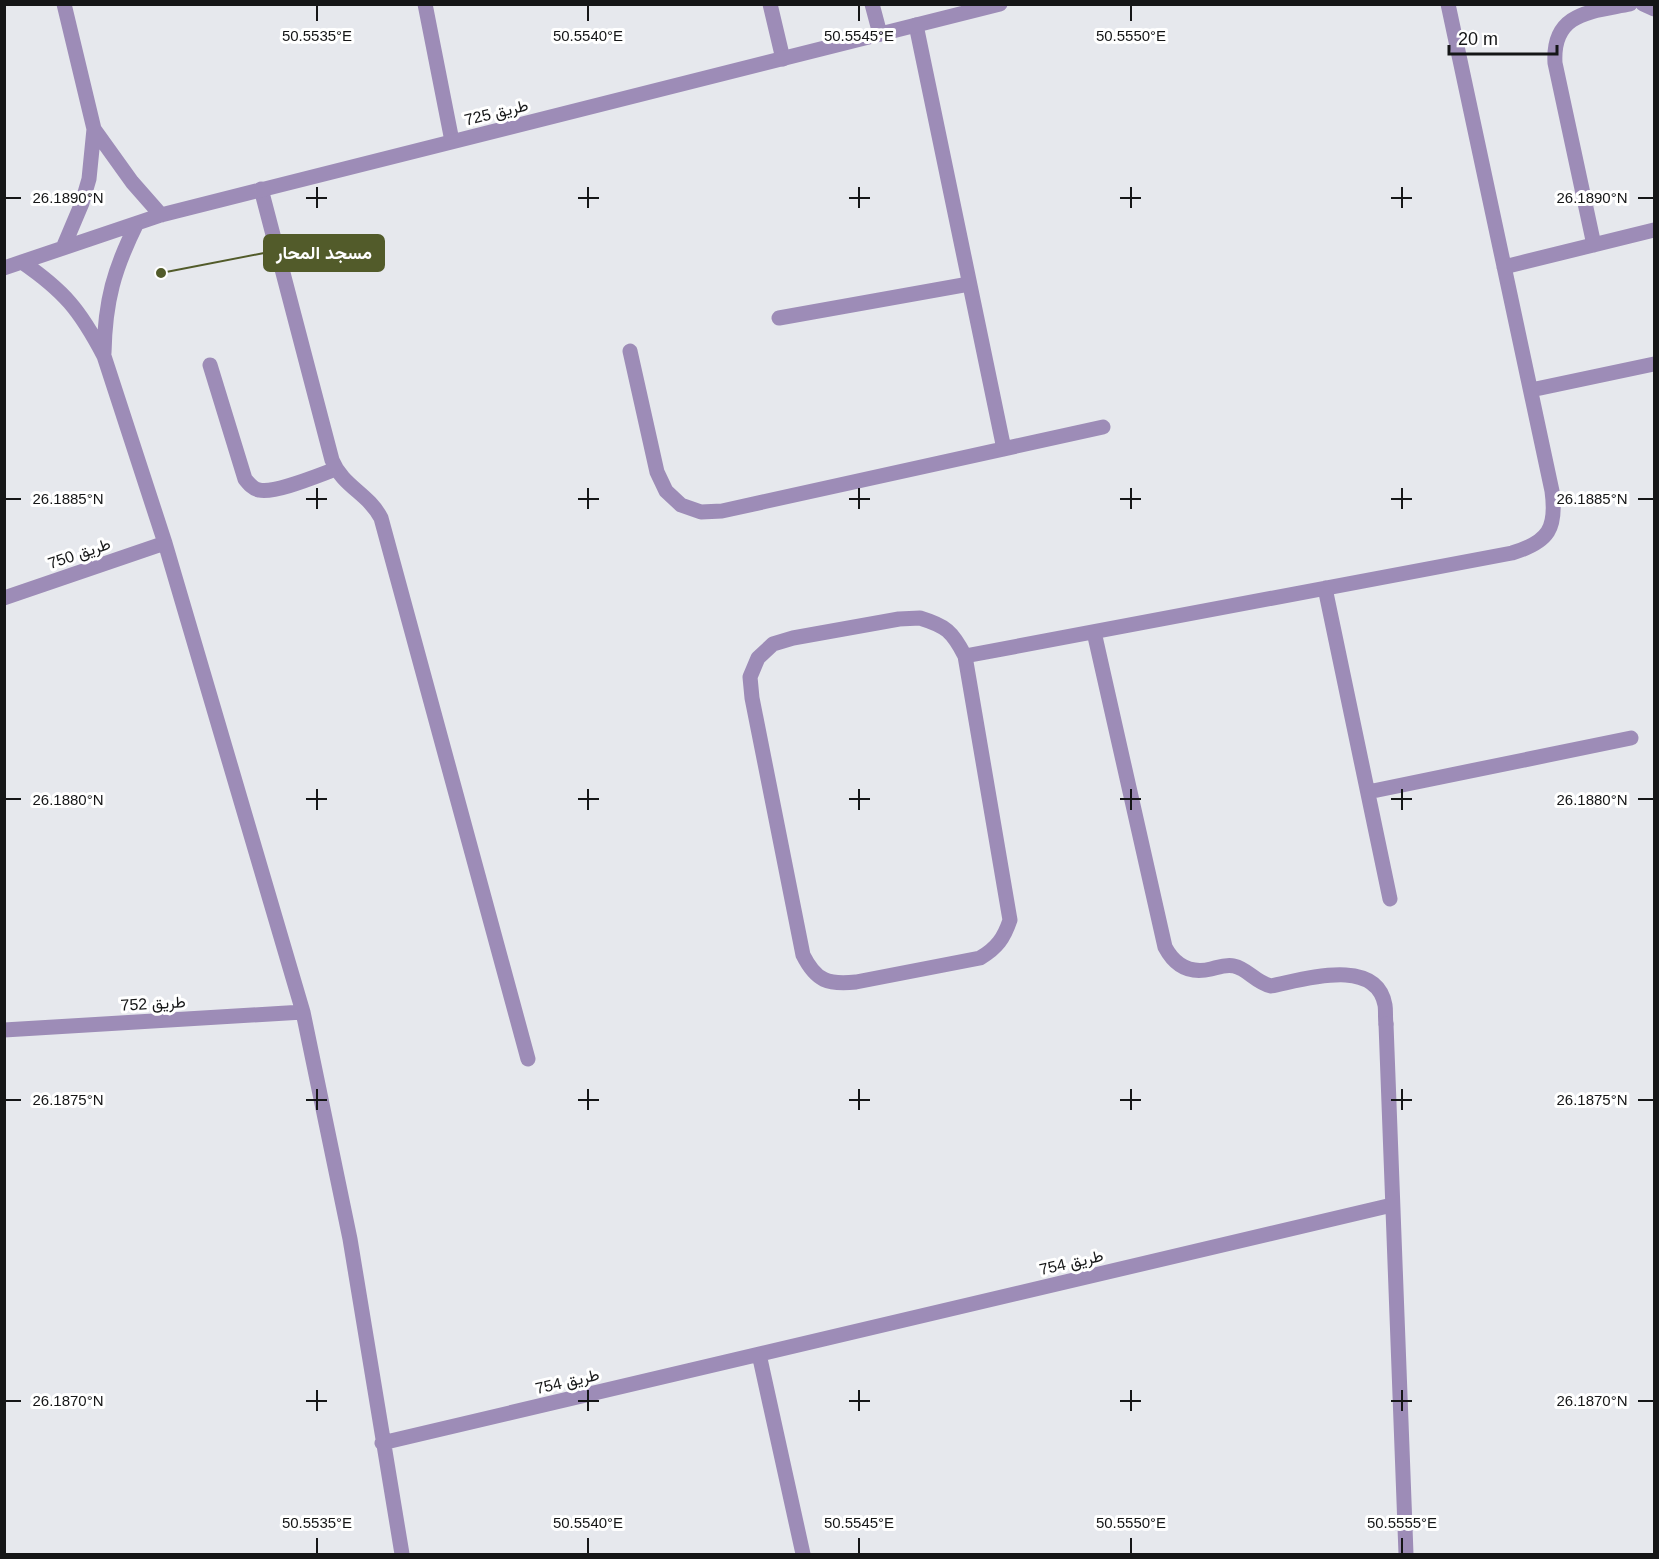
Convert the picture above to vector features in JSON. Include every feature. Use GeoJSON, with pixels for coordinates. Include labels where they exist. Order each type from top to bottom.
{"type":"FeatureCollection","features":[{"type":"Feature","properties":{"kind":"street"},"geometry":{"type":"LineString","coordinates":[[63,248],[74,226],[87,187],[93,154],[94,129],[64,4]]}},
{"type":"Feature","properties":{"kind":"street"},"geometry":{"type":"LineString","coordinates":[[425,4],[452,141]]}},
{"type":"Feature","properties":{"kind":"street"},"geometry":{"type":"LineString","coordinates":[[770,4],[783,59]]}},
{"type":"Feature","properties":{"kind":"street"},"geometry":{"type":"LineString","coordinates":[[872,4],[880,34]]}},
{"type":"Feature","properties":{"kind":"street","name":"طريق 725"},"geometry":{"type":"LineString","coordinates":[[4,268],[161,215],[1000,4]]}},
{"type":"Feature","properties":{"kind":"street"},"geometry":{"type":"LineString","coordinates":[[965,656],[1512,553],[1533,547],[1547,535],[1555,514],[1449,4]]}},
{"type":"Feature","properties":{"kind":"street"},"geometry":{"type":"LineString","coordinates":[[1594,245],[1555,63],[1554,47],[1560,32],[1570,20],[1586,13],[1630,4]]}},
{"type":"Feature","properties":{"kind":"street"},"geometry":{"type":"LineString","coordinates":[[1643,4],[1654,9]]}},
{"type":"Feature","properties":{"kind":"street"},"geometry":{"type":"LineString","coordinates":[[916,25],[1004,449]]}},
{"type":"Feature","properties":{"kind":"street"},"geometry":{"type":"LineString","coordinates":[[94,129],[132,182],[161,215]]}},
{"type":"Feature","properties":{"kind":"street"},"geometry":{"type":"LineString","coordinates":[[261,189],[336,469],[348,485],[371,502],[381,518],[528,1059]]}},
{"type":"Feature","properties":{"kind":"street"},"geometry":{"type":"LineString","coordinates":[[104,356],[105,321],[111,287],[122,255],[137,223]]}},
{"type":"Feature","properties":{"kind":"street"},"geometry":{"type":"LineString","coordinates":[[1504,267],[1654,230]]}},
{"type":"Feature","properties":{"kind":"street"},"geometry":{"type":"LineString","coordinates":[[22,262],[48,280],[71,302],[90,328],[104,356],[165,543],[303,1012],[350,1239],[402,1554]]}},
{"type":"Feature","properties":{"kind":"street"},"geometry":{"type":"LineString","coordinates":[[779,318],[969,284]]}},
{"type":"Feature","properties":{"kind":"street"},"geometry":{"type":"LineString","coordinates":[[630,351],[657,472],[666,491],[681,505],[701,512],[722,511],[1103,427]]}},
{"type":"Feature","properties":{"kind":"street"},"geometry":{"type":"LineString","coordinates":[[1531,390],[1654,363]]}},
{"type":"Feature","properties":{"kind":"street"},"geometry":{"type":"LineString","coordinates":[[210,365],[245,479],[250,486],[257,490],[274,490],[336,469]]}},
{"type":"Feature","properties":{"kind":"street","name":"طريق 750"},"geometry":{"type":"LineString","coordinates":[[4,598],[165,543]]}},
{"type":"Feature","properties":{"kind":"street"},"geometry":{"type":"LineString","coordinates":[[1325,588],[1390,899]]}},
{"type":"Feature","properties":{"kind":"street"},"geometry":{"type":"LineString","coordinates":[[920,618],[940,624],[955,638],[965,656],[1010,920],[1005,936],[995,949],[980,958],[856,982],[840,984],[824,980],[810,970],[803,955],[752,698],[750,677],[758,658],[773,644],[793,638],[899,619],[920,618]]}},
{"type":"Feature","properties":{"kind":"street"},"geometry":{"type":"LineString","coordinates":[[1094,632],[1165,947],[1170,956],[1178,964],[1190,970],[1203,971],[1227,965],[1236,966],[1260,983],[1271,986],[1341,974],[1355,975],[1368,981],[1378,990],[1384,1003],[1406,1554]]}},
{"type":"Feature","properties":{"kind":"street"},"geometry":{"type":"LineString","coordinates":[[1368,792],[1631,738]]}},
{"type":"Feature","properties":{"kind":"street","name":"طريق 752"},"geometry":{"type":"LineString","coordinates":[[4,1030],[303,1012]]}},
{"type":"Feature","properties":{"kind":"street","name":"طريق 754"},"geometry":{"type":"LineString","coordinates":[[382,1443],[1392,1205]]}},
{"type":"Feature","properties":{"kind":"street"},"geometry":{"type":"LineString","coordinates":[[759,1354],[803,1554]]}},
{"type":"Feature","properties":{"kind":"place","name":"مسجد المحار"},"geometry":{"type":"Point","coordinates":[161,273]}}]}
